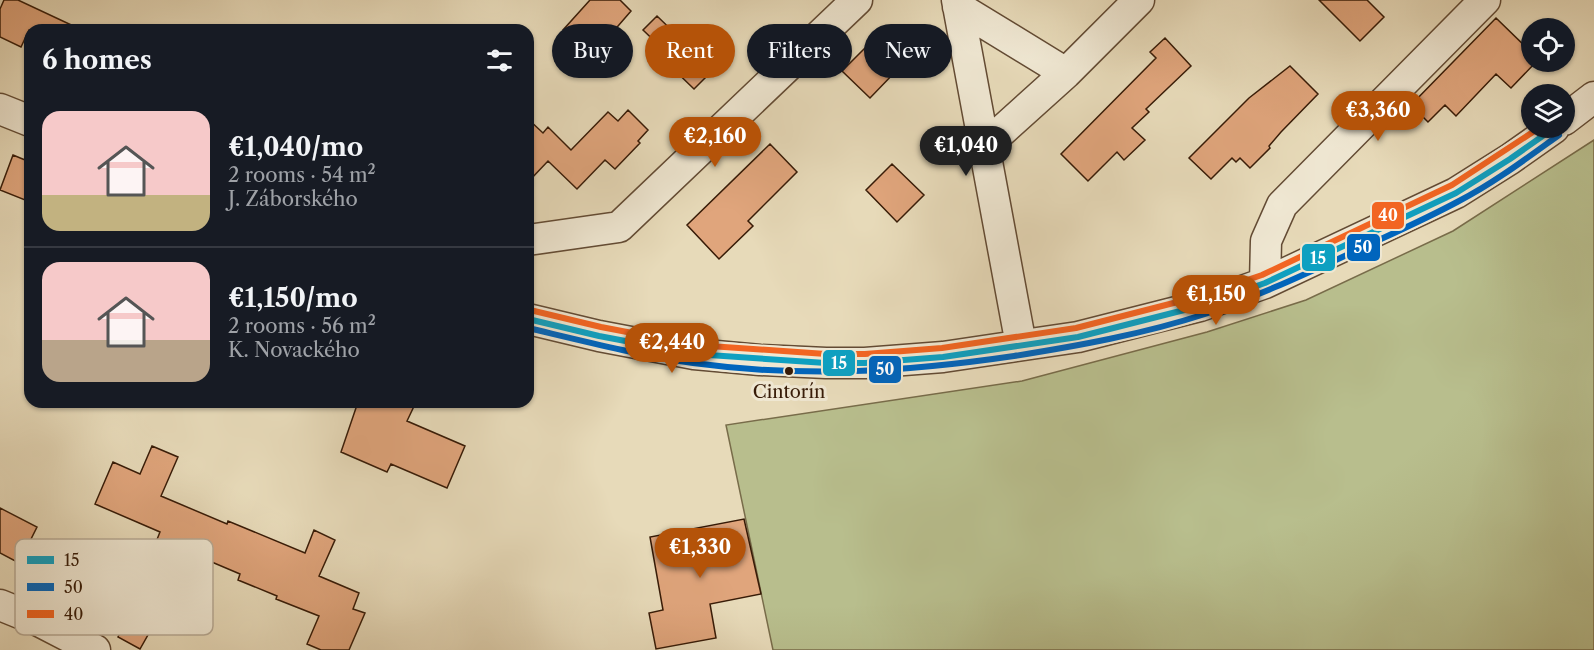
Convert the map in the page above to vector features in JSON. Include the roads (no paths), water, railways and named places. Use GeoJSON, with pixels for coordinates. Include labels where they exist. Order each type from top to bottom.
{"type":"FeatureCollection","features":[{"type":"Feature","properties":{"kind":"street"},"geometry":{"type":"LineString","coordinates":[[534,239],[619,227],[857,0]]}},
{"type":"Feature","properties":{"kind":"street"},"geometry":{"type":"LineString","coordinates":[[985,146],[1066,73],[1139,0]]}},
{"type":"Feature","properties":{"kind":"street"},"geometry":{"type":"LineString","coordinates":[[1265,283],[1266,241],[1282,206],[1485,0]]}},
{"type":"Feature","properties":{"kind":"street"},"geometry":{"type":"LineString","coordinates":[[958,4],[1066,73]]}},
{"type":"Feature","properties":{"kind":"street"},"geometry":{"type":"LineString","coordinates":[[958,4],[1021,345]]}},
{"type":"Feature","properties":{"kind":"street"},"geometry":{"type":"LineString","coordinates":[[1575,112],[1594,97]]}},
{"type":"Feature","properties":{"kind":"street"},"geometry":{"type":"LineString","coordinates":[[0,109],[24,119]]}},
{"type":"Feature","properties":{"kind":"street"},"geometry":{"type":"LineString","coordinates":[[534,320],[599,336],[694,354],[760,360],[865,363],[943,357],[1078,337],[1200,306],[1265,283],[1456,193],[1540,138]]}},
{"type":"Feature","properties":{"kind":"street"},"geometry":{"type":"LineString","coordinates":[[0,604],[15,610]]}},
{"type":"Feature","properties":{"kind":"street"},"geometry":{"type":"LineString","coordinates":[[66,635],[95,650]]}},
{"type":"Feature","properties":{"kind":"place","name":"Cintorín"},"geometry":{"type":"Point","coordinates":[789,371]}}]}
